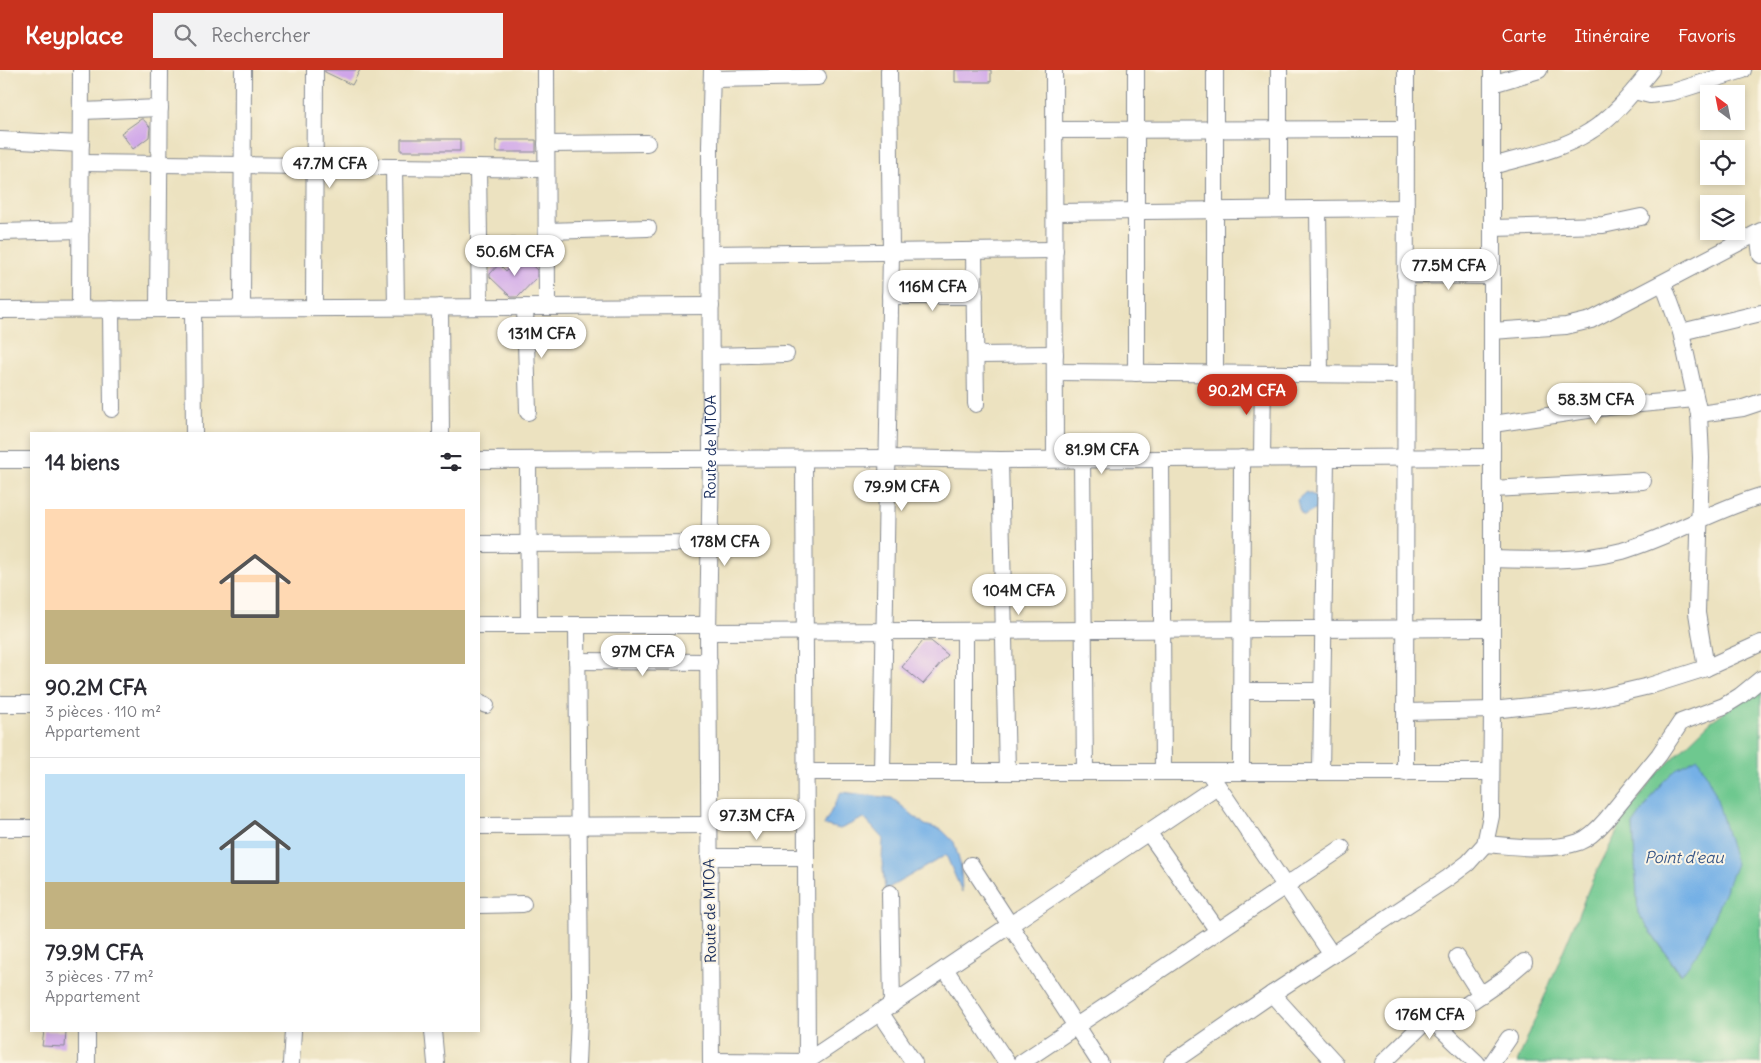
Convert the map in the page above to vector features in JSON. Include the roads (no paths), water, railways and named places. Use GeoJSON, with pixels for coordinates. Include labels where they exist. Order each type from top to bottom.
{"type":"FeatureCollection","features":[{"type":"Feature","properties":{"kind":"street"},"geometry":{"type":"LineString","coordinates":[[80,309],[81,70]]}},
{"type":"Feature","properties":{"kind":"street"},"geometry":{"type":"LineString","coordinates":[[158,309],[160,70]]}},
{"type":"Feature","properties":{"kind":"street"},"geometry":{"type":"LineString","coordinates":[[242,308],[243,70]]}},
{"type":"Feature","properties":{"kind":"street"},"geometry":{"type":"LineString","coordinates":[[314,308],[315,70]]}},
{"type":"Feature","properties":{"kind":"street"},"geometry":{"type":"LineString","coordinates":[[546,70],[547,307]]}},
{"type":"Feature","properties":{"kind":"street"},"geometry":{"type":"LineString","coordinates":[[882,772],[891,252],[889,70]]}},
{"type":"Feature","properties":{"kind":"street"},"geometry":{"type":"LineString","coordinates":[[1054,70],[1055,459]]}},
{"type":"Feature","properties":{"kind":"street"},"geometry":{"type":"LineString","coordinates":[[1136,70],[1136,373]]}},
{"type":"Feature","properties":{"kind":"street"},"geometry":{"type":"LineString","coordinates":[[1215,70],[1215,373]]}},
{"type":"Feature","properties":{"kind":"street"},"geometry":{"type":"LineString","coordinates":[[1279,209],[1280,70]]}},
{"type":"Feature","properties":{"kind":"street"},"geometry":{"type":"LineString","coordinates":[[1405,772],[1406,70]]}},
{"type":"Feature","properties":{"kind":"street"},"geometry":{"type":"LineString","coordinates":[[1172,1063],[1272,994],[1464,867],[1485,844],[1491,816],[1492,710],[1492,77],[1539,70]]}},
{"type":"Feature","properties":{"kind":"street"},"geometry":{"type":"LineString","coordinates":[[1492,166],[1570,143],[1589,133],[1600,125],[1634,91],[1651,70]]}},
{"type":"Feature","properties":{"kind":"street"},"geometry":{"type":"LineString","coordinates":[[1634,91],[1650,95],[1673,92],[1744,70]]}},
{"type":"Feature","properties":{"kind":"street"},"geometry":{"type":"LineString","coordinates":[[712,75],[818,77]]}},
{"type":"Feature","properties":{"kind":"street","name":"Route de MTOA"},"geometry":{"type":"LineString","coordinates":[[711,1062],[708,628],[711,458],[710,254],[712,75]]}},
{"type":"Feature","properties":{"kind":"street"},"geometry":{"type":"LineString","coordinates":[[82,111],[160,108]]}},
{"type":"Feature","properties":{"kind":"street"},"geometry":{"type":"LineString","coordinates":[[1054,130],[1406,129]]}},
{"type":"Feature","properties":{"kind":"street"},"geometry":{"type":"LineString","coordinates":[[0,140],[81,144]]}},
{"type":"Feature","properties":{"kind":"street"},"geometry":{"type":"LineString","coordinates":[[546,144],[647,143]]}},
{"type":"Feature","properties":{"kind":"street"},"geometry":{"type":"LineString","coordinates":[[81,163],[546,169]]}},
{"type":"Feature","properties":{"kind":"street"},"geometry":{"type":"LineString","coordinates":[[394,167],[396,307]]}},
{"type":"Feature","properties":{"kind":"street"},"geometry":{"type":"LineString","coordinates":[[478,168],[480,307]]}},
{"type":"Feature","properties":{"kind":"street"},"geometry":{"type":"LineString","coordinates":[[1054,212],[1406,208]]}},
{"type":"Feature","properties":{"kind":"street"},"geometry":{"type":"LineString","coordinates":[[1318,209],[1320,374]]}},
{"type":"Feature","properties":{"kind":"street"},"geometry":{"type":"LineString","coordinates":[[1492,228],[1603,225],[1641,217]]}},
{"type":"Feature","properties":{"kind":"street"},"geometry":{"type":"LineString","coordinates":[[479,246],[648,228]]}},
{"type":"Feature","properties":{"kind":"street"},"geometry":{"type":"LineString","coordinates":[[0,232],[81,230]]}},
{"type":"Feature","properties":{"kind":"street"},"geometry":{"type":"LineString","coordinates":[[1492,331],[1566,326],[1591,320],[1760,232],[1761,255]]}},
{"type":"Feature","properties":{"kind":"street"},"geometry":{"type":"LineString","coordinates":[[710,254],[1054,250]]}},
{"type":"Feature","properties":{"kind":"street"},"geometry":{"type":"LineString","coordinates":[[974,251],[976,404]]}},
{"type":"Feature","properties":{"kind":"street"},"geometry":{"type":"LineString","coordinates":[[1405,275],[1492,276]]}},
{"type":"Feature","properties":{"kind":"street"},"geometry":{"type":"LineString","coordinates":[[1663,284],[1681,332],[1697,406],[1701,458],[1697,613],[1706,668]]}},
{"type":"Feature","properties":{"kind":"street"},"geometry":{"type":"LineString","coordinates":[[890,296],[975,296]]}},
{"type":"Feature","properties":{"kind":"street"},"geometry":{"type":"LineString","coordinates":[[0,310],[711,306]]}},
{"type":"Feature","properties":{"kind":"street"},"geometry":{"type":"LineString","coordinates":[[440,307],[441,432]]}},
{"type":"Feature","properties":{"kind":"street"},"geometry":{"type":"LineString","coordinates":[[525,307],[528,412]]}},
{"type":"Feature","properties":{"kind":"street"},"geometry":{"type":"LineString","coordinates":[[111,309],[112,409]]}},
{"type":"Feature","properties":{"kind":"street"},"geometry":{"type":"LineString","coordinates":[[194,309],[194,432]]}},
{"type":"Feature","properties":{"kind":"street"},"geometry":{"type":"LineString","coordinates":[[1681,332],[1761,313]]}},
{"type":"Feature","properties":{"kind":"street"},"geometry":{"type":"LineString","coordinates":[[711,356],[786,354]]}},
{"type":"Feature","properties":{"kind":"street"},"geometry":{"type":"LineString","coordinates":[[976,355],[1055,354]]}},
{"type":"Feature","properties":{"kind":"street"},"geometry":{"type":"LineString","coordinates":[[1055,372],[1405,376]]}},
{"type":"Feature","properties":{"kind":"street"},"geometry":{"type":"LineString","coordinates":[[1262,458],[1263,374]]}},
{"type":"Feature","properties":{"kind":"street"},"geometry":{"type":"LineString","coordinates":[[1493,424],[1608,407],[1697,406],[1743,408],[1761,402]]}},
{"type":"Feature","properties":{"kind":"street"},"geometry":{"type":"LineString","coordinates":[[480,460],[888,458],[1000,460],[1492,457]]}},
{"type":"Feature","properties":{"kind":"street"},"geometry":{"type":"LineString","coordinates":[[804,458],[807,1063]]}},
{"type":"Feature","properties":{"kind":"street"},"geometry":{"type":"LineString","coordinates":[[1241,772],[1242,458]]}},
{"type":"Feature","properties":{"kind":"street"},"geometry":{"type":"LineString","coordinates":[[1322,772],[1326,458]]}},
{"type":"Feature","properties":{"kind":"street"},"geometry":{"type":"LineString","coordinates":[[1082,459],[1085,772]]}},
{"type":"Feature","properties":{"kind":"street"},"geometry":{"type":"LineString","coordinates":[[1161,459],[1163,772]]}},
{"type":"Feature","properties":{"kind":"street"},"geometry":{"type":"LineString","coordinates":[[0,460],[30,460]]}},
{"type":"Feature","properties":{"kind":"street"},"geometry":{"type":"LineString","coordinates":[[528,460],[529,625]]}},
{"type":"Feature","properties":{"kind":"street"},"geometry":{"type":"LineString","coordinates":[[1000,460],[1007,772]]}},
{"type":"Feature","properties":{"kind":"street"},"geometry":{"type":"LineString","coordinates":[[1492,490],[1642,481]]}},
{"type":"Feature","properties":{"kind":"street"},"geometry":{"type":"LineString","coordinates":[[1492,559],[1538,560],[1598,556],[1622,551],[1761,496]]}},
{"type":"Feature","properties":{"kind":"street"},"geometry":{"type":"LineString","coordinates":[[480,544],[710,544]]}},
{"type":"Feature","properties":{"kind":"street"},"geometry":{"type":"LineString","coordinates":[[480,625],[577,625],[804,632],[1492,628]]}},
{"type":"Feature","properties":{"kind":"street"},"geometry":{"type":"LineString","coordinates":[[576,1063],[580,995],[577,625]]}},
{"type":"Feature","properties":{"kind":"street"},"geometry":{"type":"LineString","coordinates":[[965,772],[966,630]]}},
{"type":"Feature","properties":{"kind":"street"},"geometry":{"type":"LineString","coordinates":[[1405,712],[1492,710],[1594,699],[1649,686],[1706,668],[1761,643]]}},
{"type":"Feature","properties":{"kind":"street"},"geometry":{"type":"LineString","coordinates":[[577,662],[709,662]]}},
{"type":"Feature","properties":{"kind":"street"},"geometry":{"type":"LineString","coordinates":[[1485,844],[1559,846],[1580,841],[1606,820],[1659,755],[1681,722],[1724,706],[1761,679]]}},
{"type":"Feature","properties":{"kind":"street"},"geometry":{"type":"LineString","coordinates":[[1241,691],[1322,691]]}},
{"type":"Feature","properties":{"kind":"street"},"geometry":{"type":"LineString","coordinates":[[0,704],[30,704]]}},
{"type":"Feature","properties":{"kind":"street"},"geometry":{"type":"LineString","coordinates":[[805,772],[1163,772],[1213,779],[1241,772],[1491,772]]}},
{"type":"Feature","properties":{"kind":"street"},"geometry":{"type":"LineString","coordinates":[[711,1062],[807,1063],[1148,832],[1213,779]]}},
{"type":"Feature","properties":{"kind":"street"},"geometry":{"type":"LineString","coordinates":[[1213,779],[1332,955]]}},
{"type":"Feature","properties":{"kind":"street"},"geometry":{"type":"LineString","coordinates":[[480,826],[709,825]]}},
{"type":"Feature","properties":{"kind":"street"},"geometry":{"type":"LineString","coordinates":[[0,828],[30,828]]}},
{"type":"Feature","properties":{"kind":"street"},"geometry":{"type":"LineString","coordinates":[[1148,832],[1218,931]]}},
{"type":"Feature","properties":{"kind":"street"},"geometry":{"type":"LineString","coordinates":[[1021,1063],[1342,848]]}},
{"type":"Feature","properties":{"kind":"street"},"geometry":{"type":"LineString","coordinates":[[709,857],[805,857]]}},
{"type":"Feature","properties":{"kind":"street"},"geometry":{"type":"LineString","coordinates":[[971,865],[1100,1063]]}},
{"type":"Feature","properties":{"kind":"street"},"geometry":{"type":"LineString","coordinates":[[890,893],[886,1009],[914,1063]]}},
{"type":"Feature","properties":{"kind":"street"},"geometry":{"type":"LineString","coordinates":[[480,905],[523,904]]}},
{"type":"Feature","properties":{"kind":"street"},"geometry":{"type":"LineString","coordinates":[[1457,957],[1481,995]]}},
{"type":"Feature","properties":{"kind":"street"},"geometry":{"type":"LineString","coordinates":[[1437,1025],[1481,995],[1524,962]]}},
{"type":"Feature","properties":{"kind":"street"},"geometry":{"type":"LineString","coordinates":[[945,969],[1007,1063]]}},
{"type":"Feature","properties":{"kind":"street"},"geometry":{"type":"LineString","coordinates":[[1272,994],[1334,1063]]}},
{"type":"Feature","properties":{"kind":"street"},"geometry":{"type":"LineString","coordinates":[[1382,1063],[1424,1023],[1429,1021],[1437,1025],[1478,1063]]}},
{"type":"Feature","properties":{"kind":"street"},"geometry":{"type":"LineString","coordinates":[[86,1063],[87,1032]]}},
{"type":"Feature","properties":{"kind":"street"},"geometry":{"type":"LineString","coordinates":[[291,1063],[293,1032]]}},
{"type":"Feature","properties":{"kind":"street"},"geometry":{"type":"LineString","coordinates":[[433,1032],[436,1063]]}},
{"type":"Feature","properties":{"kind":"street"},"geometry":{"type":"LineString","coordinates":[[1492,1063],[1509,1038]]}},
{"type":"Feature","properties":{"kind":"water"},"geometry":{"type":"Polygon","coordinates":[[[1306,492],[1315,496],[1318,508],[1304,516],[1300,512],[1297,500],[1306,492]]]}},
{"type":"Feature","properties":{"kind":"water","name":"Point d'eau"},"geometry":{"type":"Polygon","coordinates":[[[1698,758],[1715,793],[1736,864],[1701,948],[1681,975],[1638,913],[1633,825],[1661,784],[1676,769],[1698,758]]]}},
{"type":"Feature","properties":{"kind":"water"},"geometry":{"type":"Polygon","coordinates":[[[841,792],[892,798],[925,825],[942,830],[954,842],[961,867],[962,892],[946,855],[885,890],[882,859],[883,839],[864,818],[840,829],[824,825],[841,792]]]}}]}
